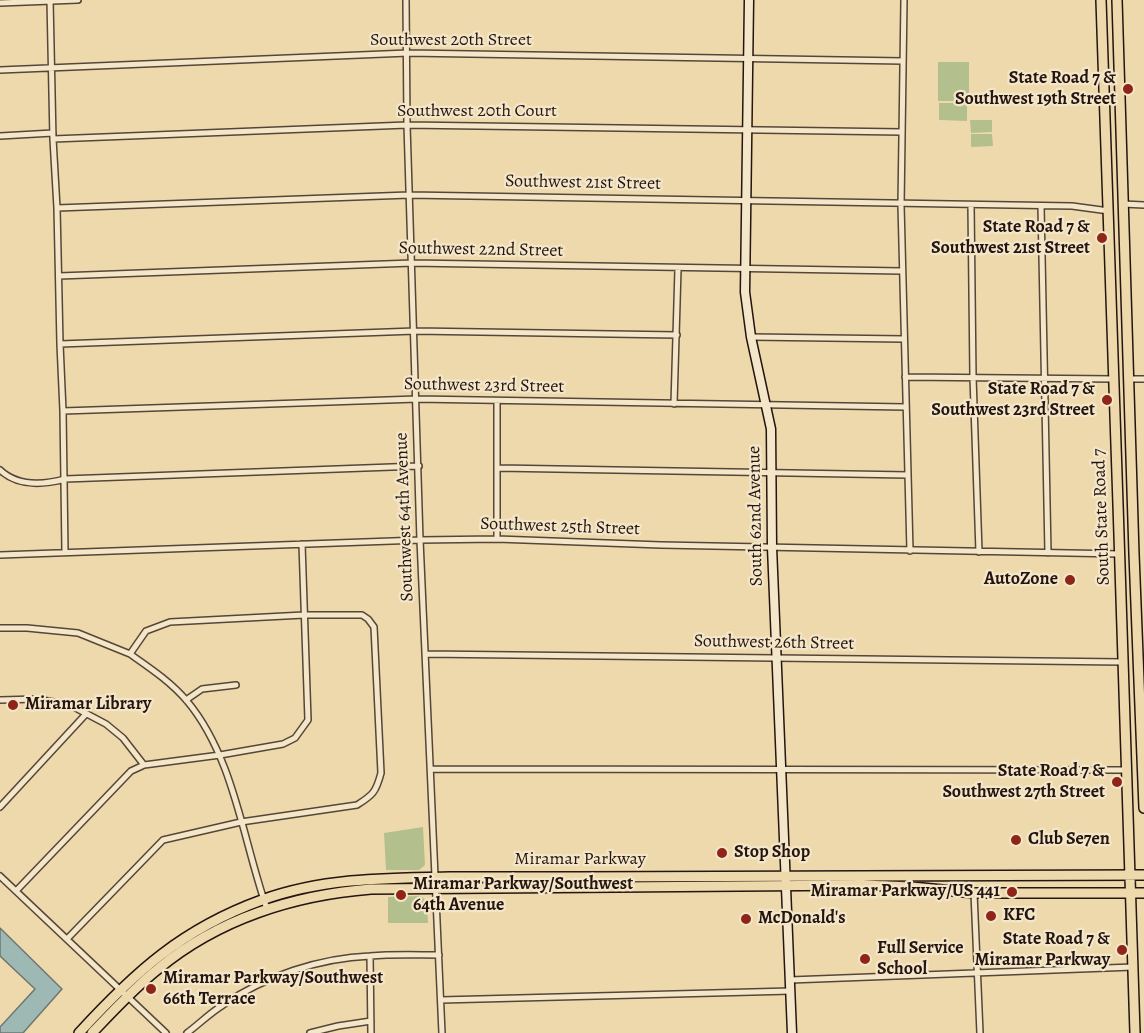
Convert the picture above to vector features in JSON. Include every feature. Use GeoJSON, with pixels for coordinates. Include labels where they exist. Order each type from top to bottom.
{"type":"FeatureCollection","features":[{"type":"Feature","properties":{"kind":"main road","name":"South State Road 7"},"geometry":{"type":"LineString","coordinates":[[1101,0],[1125,770],[1136,1033]]}},
{"type":"Feature","properties":{"kind":"main road","name":"South State Road 7"},"geometry":{"type":"LineString","coordinates":[[1117,0],[1134,575],[1141,662],[1144,808]]}},
{"type":"Feature","properties":{"kind":"main road"},"geometry":{"type":"LineString","coordinates":[[1104,92],[1120,119]]}},
{"type":"Feature","properties":{"kind":"main road"},"geometry":{"type":"LineString","coordinates":[[1108,184],[1115,198],[1123,204]]}},
{"type":"Feature","properties":{"kind":"main road"},"geometry":{"type":"LineString","coordinates":[[1109,211],[1124,230]]}},
{"type":"Feature","properties":{"kind":"main road"},"geometry":{"type":"LineString","coordinates":[[1119,533],[1126,548],[1134,554]]}},
{"type":"Feature","properties":{"kind":"main road"},"geometry":{"type":"LineString","coordinates":[[1120,554],[1127,561],[1134,575]]}},
{"type":"Feature","properties":{"kind":"main road","name":"Miramar Parkway"},"geometry":{"type":"LineString","coordinates":[[92,1033],[123,993],[154,959],[181,940],[217,920],[315,885],[435,877],[1144,875]]}},
{"type":"Feature","properties":{"kind":"main road"},"geometry":{"type":"LineString","coordinates":[[558,887],[589,883],[598,877]]}},
{"type":"Feature","properties":{"kind":"main road","name":"Miramar Parkway"},"geometry":{"type":"LineString","coordinates":[[265,904],[342,891],[435,888],[905,886],[974,893],[1144,892]]}},
{"type":"Feature","properties":{"kind":"main road","name":"Miramar Parkway"},"geometry":{"type":"LineString","coordinates":[[78,1033],[123,993]]}},
{"type":"Feature","properties":{"kind":"street"},"geometry":{"type":"LineString","coordinates":[[0,3],[78,0]]}},
{"type":"Feature","properties":{"kind":"street","name":"Southwest 64th Avenue"},"geometry":{"type":"LineString","coordinates":[[406,0],[407,125],[420,540],[442,1033]]}},
{"type":"Feature","properties":{"kind":"street","name":"South 62nd Avenue"},"geometry":{"type":"LineString","coordinates":[[749,0],[745,292],[751,337],[771,429],[772,547],[792,1033]]}},
{"type":"Feature","properties":{"kind":"street"},"geometry":{"type":"LineString","coordinates":[[904,0],[901,205],[910,550]]}},
{"type":"Feature","properties":{"kind":"street"},"geometry":{"type":"LineString","coordinates":[[50,1],[65,479],[65,552]]}},
{"type":"Feature","properties":{"kind":"street","name":"Southwest 20th Street"},"geometry":{"type":"LineString","coordinates":[[0,70],[408,53],[903,61]]}},
{"type":"Feature","properties":{"kind":"street","name":"Southwest 20th Court"},"geometry":{"type":"LineString","coordinates":[[0,136],[407,125],[902,132]]}},
{"type":"Feature","properties":{"kind":"street","name":"Southwest 21st Street"},"geometry":{"type":"LineString","coordinates":[[57,208],[410,195],[747,200],[901,205],[1072,206],[1109,211]]}},
{"type":"Feature","properties":{"kind":"street"},"geometry":{"type":"LineString","coordinates":[[1123,204],[1144,205]]}},
{"type":"Feature","properties":{"kind":"street"},"geometry":{"type":"LineString","coordinates":[[971,205],[973,377],[979,552]]}},
{"type":"Feature","properties":{"kind":"street"},"geometry":{"type":"LineString","coordinates":[[1041,206],[1048,553]]}},
{"type":"Feature","properties":{"kind":"street","name":"Southwest 22nd Street"},"geometry":{"type":"LineString","coordinates":[[59,276],[412,263],[903,271]]}},
{"type":"Feature","properties":{"kind":"street"},"geometry":{"type":"LineString","coordinates":[[674,404],[678,268]]}},
{"type":"Feature","properties":{"kind":"street"},"geometry":{"type":"LineString","coordinates":[[60,344],[415,331],[677,335]]}},
{"type":"Feature","properties":{"kind":"street"},"geometry":{"type":"LineString","coordinates":[[751,337],[904,339]]}},
{"type":"Feature","properties":{"kind":"street"},"geometry":{"type":"LineString","coordinates":[[905,377],[1114,379]]}},
{"type":"Feature","properties":{"kind":"street"},"geometry":{"type":"LineString","coordinates":[[1128,379],[1144,380]]}},
{"type":"Feature","properties":{"kind":"street","name":"Southwest 23rd Street"},"geometry":{"type":"LineString","coordinates":[[63,411],[417,399],[906,407]]}},
{"type":"Feature","properties":{"kind":"street"},"geometry":{"type":"LineString","coordinates":[[497,402],[497,539]]}},
{"type":"Feature","properties":{"kind":"street"},"geometry":{"type":"LineString","coordinates":[[0,470],[7,477],[27,484],[65,479],[418,466]]}},
{"type":"Feature","properties":{"kind":"street"},"geometry":{"type":"LineString","coordinates":[[498,468],[908,475]]}},
{"type":"Feature","properties":{"kind":"street","name":"Southwest 25th Street"},"geometry":{"type":"LineString","coordinates":[[0,555],[497,539],[1120,554]]}},
{"type":"Feature","properties":{"kind":"street"},"geometry":{"type":"LineString","coordinates":[[16,891],[130,771],[144,765],[283,744],[295,738],[302,731],[309,720],[302,544]]}},
{"type":"Feature","properties":{"kind":"street"},"geometry":{"type":"LineString","coordinates":[[1134,554],[1144,555]]}},
{"type":"Feature","properties":{"kind":"street"},"geometry":{"type":"LineString","coordinates":[[67,939],[163,840],[241,822],[357,805],[372,796],[378,787],[381,773],[374,627],[362,615],[304,615],[170,622],[146,632],[130,654]]}},
{"type":"Feature","properties":{"kind":"street"},"geometry":{"type":"LineString","coordinates":[[0,628],[78,633],[130,654],[161,677],[186,700],[206,728],[220,755],[265,904]]}},
{"type":"Feature","properties":{"kind":"street","name":"Southwest 26th Street"},"geometry":{"type":"LineString","coordinates":[[426,654],[1123,662]]}},
{"type":"Feature","properties":{"kind":"street"},"geometry":{"type":"LineString","coordinates":[[186,700],[202,689],[236,685]]}},
{"type":"Feature","properties":{"kind":"street"},"geometry":{"type":"LineString","coordinates":[[0,700],[37,699],[70,705],[106,724],[123,738],[144,765]]}},
{"type":"Feature","properties":{"kind":"street"},"geometry":{"type":"LineString","coordinates":[[0,807],[86,714]]}},
{"type":"Feature","properties":{"kind":"street"},"geometry":{"type":"LineString","coordinates":[[430,770],[1125,770]]}},
{"type":"Feature","properties":{"kind":"street"},"geometry":{"type":"LineString","coordinates":[[0,876],[166,1033]]}},
{"type":"Feature","properties":{"kind":"street"},"geometry":{"type":"LineString","coordinates":[[974,893],[980,1033]]}},
{"type":"Feature","properties":{"kind":"street"},"geometry":{"type":"LineString","coordinates":[[187,1033],[224,1004],[266,981],[309,966],[370,956],[439,955]]}},
{"type":"Feature","properties":{"kind":"street"},"geometry":{"type":"LineString","coordinates":[[370,956],[371,1033]]}},
{"type":"Feature","properties":{"kind":"street"},"geometry":{"type":"LineString","coordinates":[[790,980],[1133,967]]}},
{"type":"Feature","properties":{"kind":"street"},"geometry":{"type":"LineString","coordinates":[[441,1000],[790,991]]}},
{"type":"Feature","properties":{"kind":"street"},"geometry":{"type":"LineString","coordinates":[[310,1033],[338,1026],[371,1022]]}},
{"type":"Feature","properties":{"kind":"green space"},"geometry":{"type":"Polygon","coordinates":[[[938,62],[969,62],[969,101],[938,101],[938,62]]]}},
{"type":"Feature","properties":{"kind":"green space"},"geometry":{"type":"Polygon","coordinates":[[[939,103],[967,103],[967,121],[939,120],[939,103]]]}},
{"type":"Feature","properties":{"kind":"green space"},"geometry":{"type":"Polygon","coordinates":[[[970,120],[992,120],[992,132],[971,133],[970,120]]]}},
{"type":"Feature","properties":{"kind":"green space"},"geometry":{"type":"Polygon","coordinates":[[[971,134],[992,134],[993,146],[971,147],[971,134]]]}},
{"type":"Feature","properties":{"kind":"green space"},"geometry":{"type":"Polygon","coordinates":[[[423,827],[425,865],[419,870],[386,870],[384,833],[423,827]]]}},
{"type":"Feature","properties":{"kind":"green space"},"geometry":{"type":"Polygon","coordinates":[[[421,896],[427,901],[428,923],[388,923],[388,897],[421,896]]]}},
{"type":"Feature","properties":{"kind":"water"},"geometry":{"type":"Polygon","coordinates":[[[0,928],[62,989],[23,1033],[0,1033],[0,1027],[35,989],[0,956],[0,928]]]}},
{"type":"Feature","properties":{"kind":"place","name":"State Road 7 & Southwest 19th Street"},"geometry":{"type":"Point","coordinates":[1128,89]}},
{"type":"Feature","properties":{"kind":"place","name":"State Road 7 & Southwest 21st Street"},"geometry":{"type":"Point","coordinates":[1102,238]}},
{"type":"Feature","properties":{"kind":"place","name":"State Road 7 & Southwest 23rd Street"},"geometry":{"type":"Point","coordinates":[1107,400]}},
{"type":"Feature","properties":{"kind":"place","name":"AutoZone"},"geometry":{"type":"Point","coordinates":[1070,580]}},
{"type":"Feature","properties":{"kind":"place","name":"Miramar Library"},"geometry":{"type":"Point","coordinates":[13,705]}},
{"type":"Feature","properties":{"kind":"place","name":"State Road 7 & Southwest 27th Street"},"geometry":{"type":"Point","coordinates":[1117,782]}},
{"type":"Feature","properties":{"kind":"place","name":"Club Se7en"},"geometry":{"type":"Point","coordinates":[1016,840]}},
{"type":"Feature","properties":{"kind":"place","name":"Stop Shop"},"geometry":{"type":"Point","coordinates":[722,853]}},
{"type":"Feature","properties":{"kind":"place","name":"Miramar Parkway/US 441"},"geometry":{"type":"Point","coordinates":[1012,892]}},
{"type":"Feature","properties":{"kind":"place","name":"Miramar Parkway/Southwest 64th Avenue"},"geometry":{"type":"Point","coordinates":[401,895]}},
{"type":"Feature","properties":{"kind":"place","name":"KFC"},"geometry":{"type":"Point","coordinates":[991,916]}},
{"type":"Feature","properties":{"kind":"place","name":"McDonald's"},"geometry":{"type":"Point","coordinates":[746,919]}},
{"type":"Feature","properties":{"kind":"place","name":"State Road 7 & Miramar Parkway"},"geometry":{"type":"Point","coordinates":[1122,950]}},
{"type":"Feature","properties":{"kind":"place","name":"Full Service School"},"geometry":{"type":"Point","coordinates":[865,959]}},
{"type":"Feature","properties":{"kind":"place","name":"Miramar Parkway/Southwest 66th Terrace"},"geometry":{"type":"Point","coordinates":[151,989]}}]}
